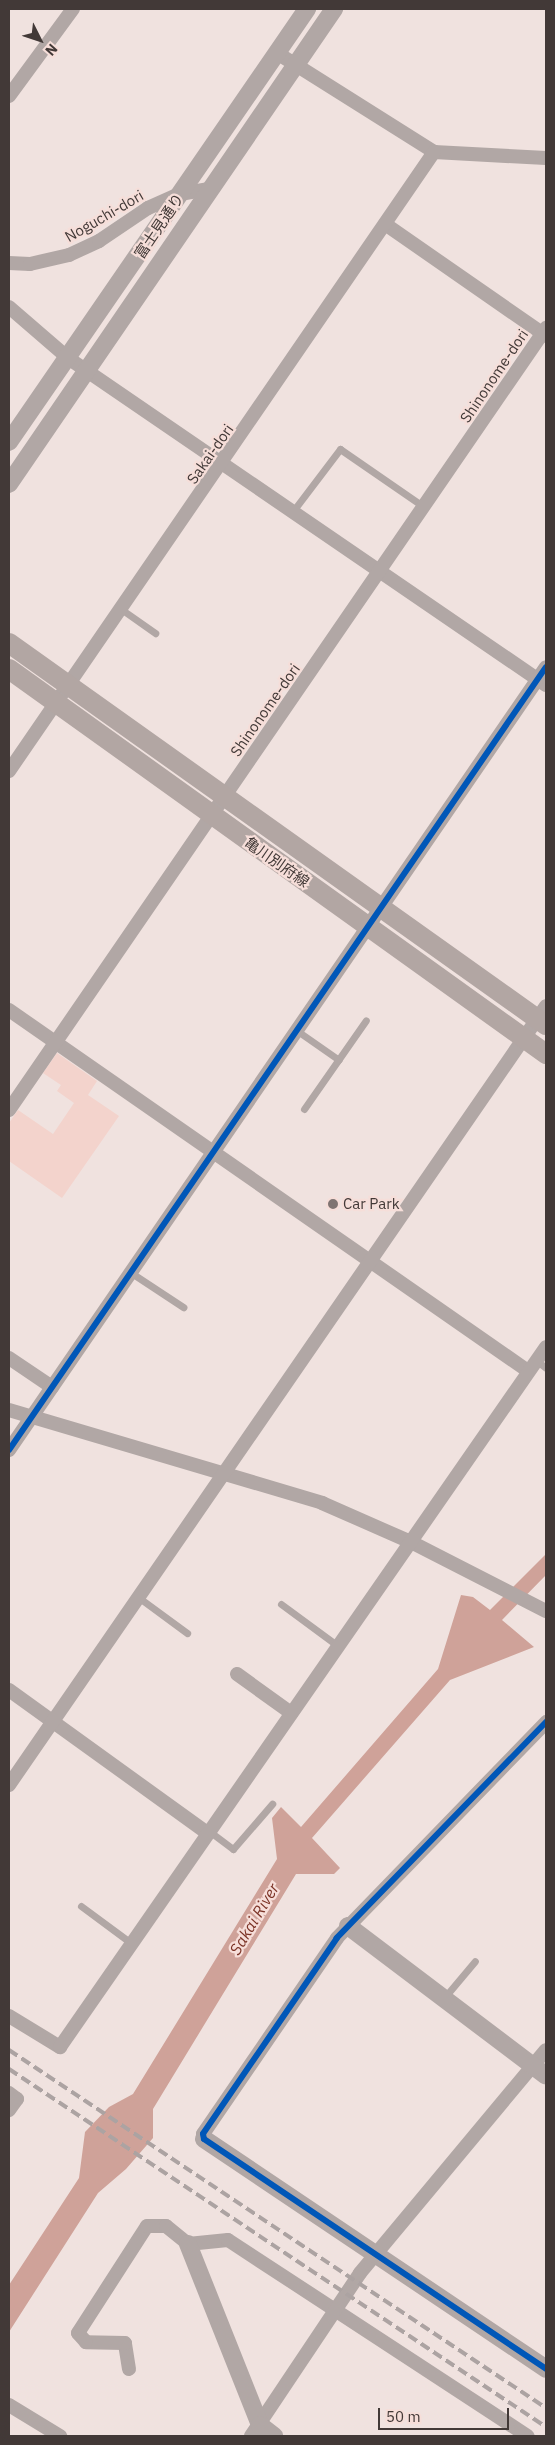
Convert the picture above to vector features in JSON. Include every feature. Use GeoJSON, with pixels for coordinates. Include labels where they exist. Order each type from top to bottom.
{"type":"FeatureCollection","features":[{"type":"Feature","properties":{"kind":"main road","name":"亀川別府線"},"geometry":{"type":"LineString","coordinates":[[9,643],[67,687],[381,909],[543,1017]]}},
{"type":"Feature","properties":{"kind":"main road","name":"亀川別府線"},"geometry":{"type":"LineString","coordinates":[[9,670],[546,1054]]}},
{"type":"Feature","properties":{"kind":"street"},"geometry":{"type":"LineString","coordinates":[[9,96],[73,9]]}},
{"type":"Feature","properties":{"kind":"street","name":"富士見通り"},"geometry":{"type":"LineString","coordinates":[[9,442],[307,9]]}},
{"type":"Feature","properties":{"kind":"street"},"geometry":{"type":"LineString","coordinates":[[9,484],[89,370],[334,9]]}},
{"type":"Feature","properties":{"kind":"street"},"geometry":{"type":"LineString","coordinates":[[277,53],[434,152],[546,158]]}},
{"type":"Feature","properties":{"kind":"street","name":"Sakai-dori"},"geometry":{"type":"LineString","coordinates":[[9,771],[223,463],[434,152]]}},
{"type":"Feature","properties":{"kind":"street","name":"Noguchi-dori"},"geometry":{"type":"LineString","coordinates":[[9,263],[30,264],[69,255],[99,241],[148,208],[180,194],[213,188]]}},
{"type":"Feature","properties":{"kind":"street"},"geometry":{"type":"LineString","coordinates":[[385,224],[545,333]]}},
{"type":"Feature","properties":{"kind":"street"},"geometry":{"type":"LineString","coordinates":[[9,307],[68,358],[89,370],[542,682]]}},
{"type":"Feature","properties":{"kind":"street","name":"Shinonome-dori"},"geometry":{"type":"LineString","coordinates":[[9,1110],[545,333]]}},
{"type":"Feature","properties":{"kind":"street"},"geometry":{"type":"LineString","coordinates":[[9,1450],[296,1030],[542,682],[546,667]]}},
{"type":"Feature","properties":{"kind":"street"},"geometry":{"type":"LineString","coordinates":[[9,1010],[370,1263],[537,1367]]}},
{"type":"Feature","properties":{"kind":"street"},"geometry":{"type":"LineString","coordinates":[[9,1785],[524,1038],[543,1017]]}},
{"type":"Feature","properties":{"kind":"street"},"geometry":{"type":"LineString","coordinates":[[9,2016],[60,2047],[291,1713],[537,1367],[546,1347]]}},
{"type":"Feature","properties":{"kind":"street"},"geometry":{"type":"LineString","coordinates":[[9,1358],[52,1387]]}},
{"type":"Feature","properties":{"kind":"street"},"geometry":{"type":"LineString","coordinates":[[9,1410],[322,1503],[411,1542],[444,1561],[546,1611]]}},
{"type":"Feature","properties":{"kind":"street"},"geometry":{"type":"LineString","coordinates":[[237,1674],[291,1713]]}},
{"type":"Feature","properties":{"kind":"street"},"geometry":{"type":"LineString","coordinates":[[9,1690],[208,1832]]}},
{"type":"Feature","properties":{"kind":"street"},"geometry":{"type":"LineString","coordinates":[[546,1722],[348,1926],[205,2130],[204,2139],[546,2369]]}},
{"type":"Feature","properties":{"kind":"street"},"geometry":{"type":"LineString","coordinates":[[348,1926],[540,2071]]}},
{"type":"Feature","properties":{"kind":"street"},"geometry":{"type":"LineString","coordinates":[[255,2430],[335,2310],[376,2254],[540,2071],[546,2050]]}},
{"type":"Feature","properties":{"kind":"street"},"geometry":{"type":"LineString","coordinates":[[9,2110],[13,2096]]}},
{"type":"Feature","properties":{"kind":"street"},"geometry":{"type":"LineString","coordinates":[[129,2369],[125,2343],[86,2342],[78,2333],[147,2226],[166,2226],[188,2244],[255,2430]]}},
{"type":"Feature","properties":{"kind":"street"},"geometry":{"type":"LineString","coordinates":[[188,2244],[228,2240],[528,2436]]}},
{"type":"Feature","properties":{"kind":"street"},"geometry":{"type":"LineString","coordinates":[[9,2405],[60,2436]]}},
{"type":"Feature","properties":{"kind":"street"},"geometry":{"type":"LineString","coordinates":[[255,2430],[274,2436]]}},
{"type":"Feature","properties":{"kind":"lane"},"geometry":{"type":"LineString","coordinates":[[293,511],[340,450],[424,508]]}},
{"type":"Feature","properties":{"kind":"lane"},"geometry":{"type":"LineString","coordinates":[[122,609],[155,633]]}},
{"type":"Feature","properties":{"kind":"lane"},"geometry":{"type":"LineString","coordinates":[[304,1109],[366,1020]]}},
{"type":"Feature","properties":{"kind":"lane"},"geometry":{"type":"LineString","coordinates":[[296,1030],[339,1060]]}},
{"type":"Feature","properties":{"kind":"lane"},"geometry":{"type":"LineString","coordinates":[[130,1272],[182,1307]]}},
{"type":"Feature","properties":{"kind":"lane"},"geometry":{"type":"LineString","coordinates":[[138,1597],[187,1633]]}},
{"type":"Feature","properties":{"kind":"lane"},"geometry":{"type":"LineString","coordinates":[[281,1604],[338,1646]]}},
{"type":"Feature","properties":{"kind":"lane"},"geometry":{"type":"LineString","coordinates":[[208,1832],[233,1849],[272,1804]]}},
{"type":"Feature","properties":{"kind":"lane"},"geometry":{"type":"LineString","coordinates":[[81,1906],[131,1943]]}},
{"type":"Feature","properties":{"kind":"lane"},"geometry":{"type":"LineString","coordinates":[[444,1998],[476,1961]]}},
{"type":"Feature","properties":{"kind":"shaded area"},"geometry":{"type":"Polygon","coordinates":[[[57,1053],[97,1081],[88,1095],[119,1116],[62,1198],[9,1161],[9,1123],[18,1110],[53,1134],[74,1103],[57,1091],[61,1085],[43,1073],[57,1053]]]}},
{"type":"Feature","properties":{"kind":"water","name":"Sakai River"},"geometry":{"type":"Polygon","coordinates":[[[546,1554],[546,1575],[502,1620],[534,1647],[450,1680],[312,1838],[340,1868],[334,1874],[296,1874],[153,2109],[153,2138],[126,2169],[98,2193],[9,2332],[9,2285],[79,2178],[85,2132],[109,2107],[133,2094],[277,1859],[272,1818],[281,1807],[301,1827],[438,1669],[461,1595],[473,1597],[490,1610],[546,1554]]]}},
{"type":"Feature","properties":{"kind":"railway"},"geometry":{"type":"LineString","coordinates":[[9,2050],[546,2408]]}},
{"type":"Feature","properties":{"kind":"railway"},"geometry":{"type":"LineString","coordinates":[[9,2069],[546,2427]]}},
{"type":"Feature","properties":{"kind":"cycle path"},"geometry":{"type":"LineString","coordinates":[[9,1450],[546,667]]}},
{"type":"Feature","properties":{"kind":"cycle path"},"geometry":{"type":"LineString","coordinates":[[546,1722],[337,1938],[203,2134],[204,2139],[546,2369]]}},
{"type":"Feature","properties":{"kind":"place","name":"Car Park"},"geometry":{"type":"Point","coordinates":[333,1204]}}]}
